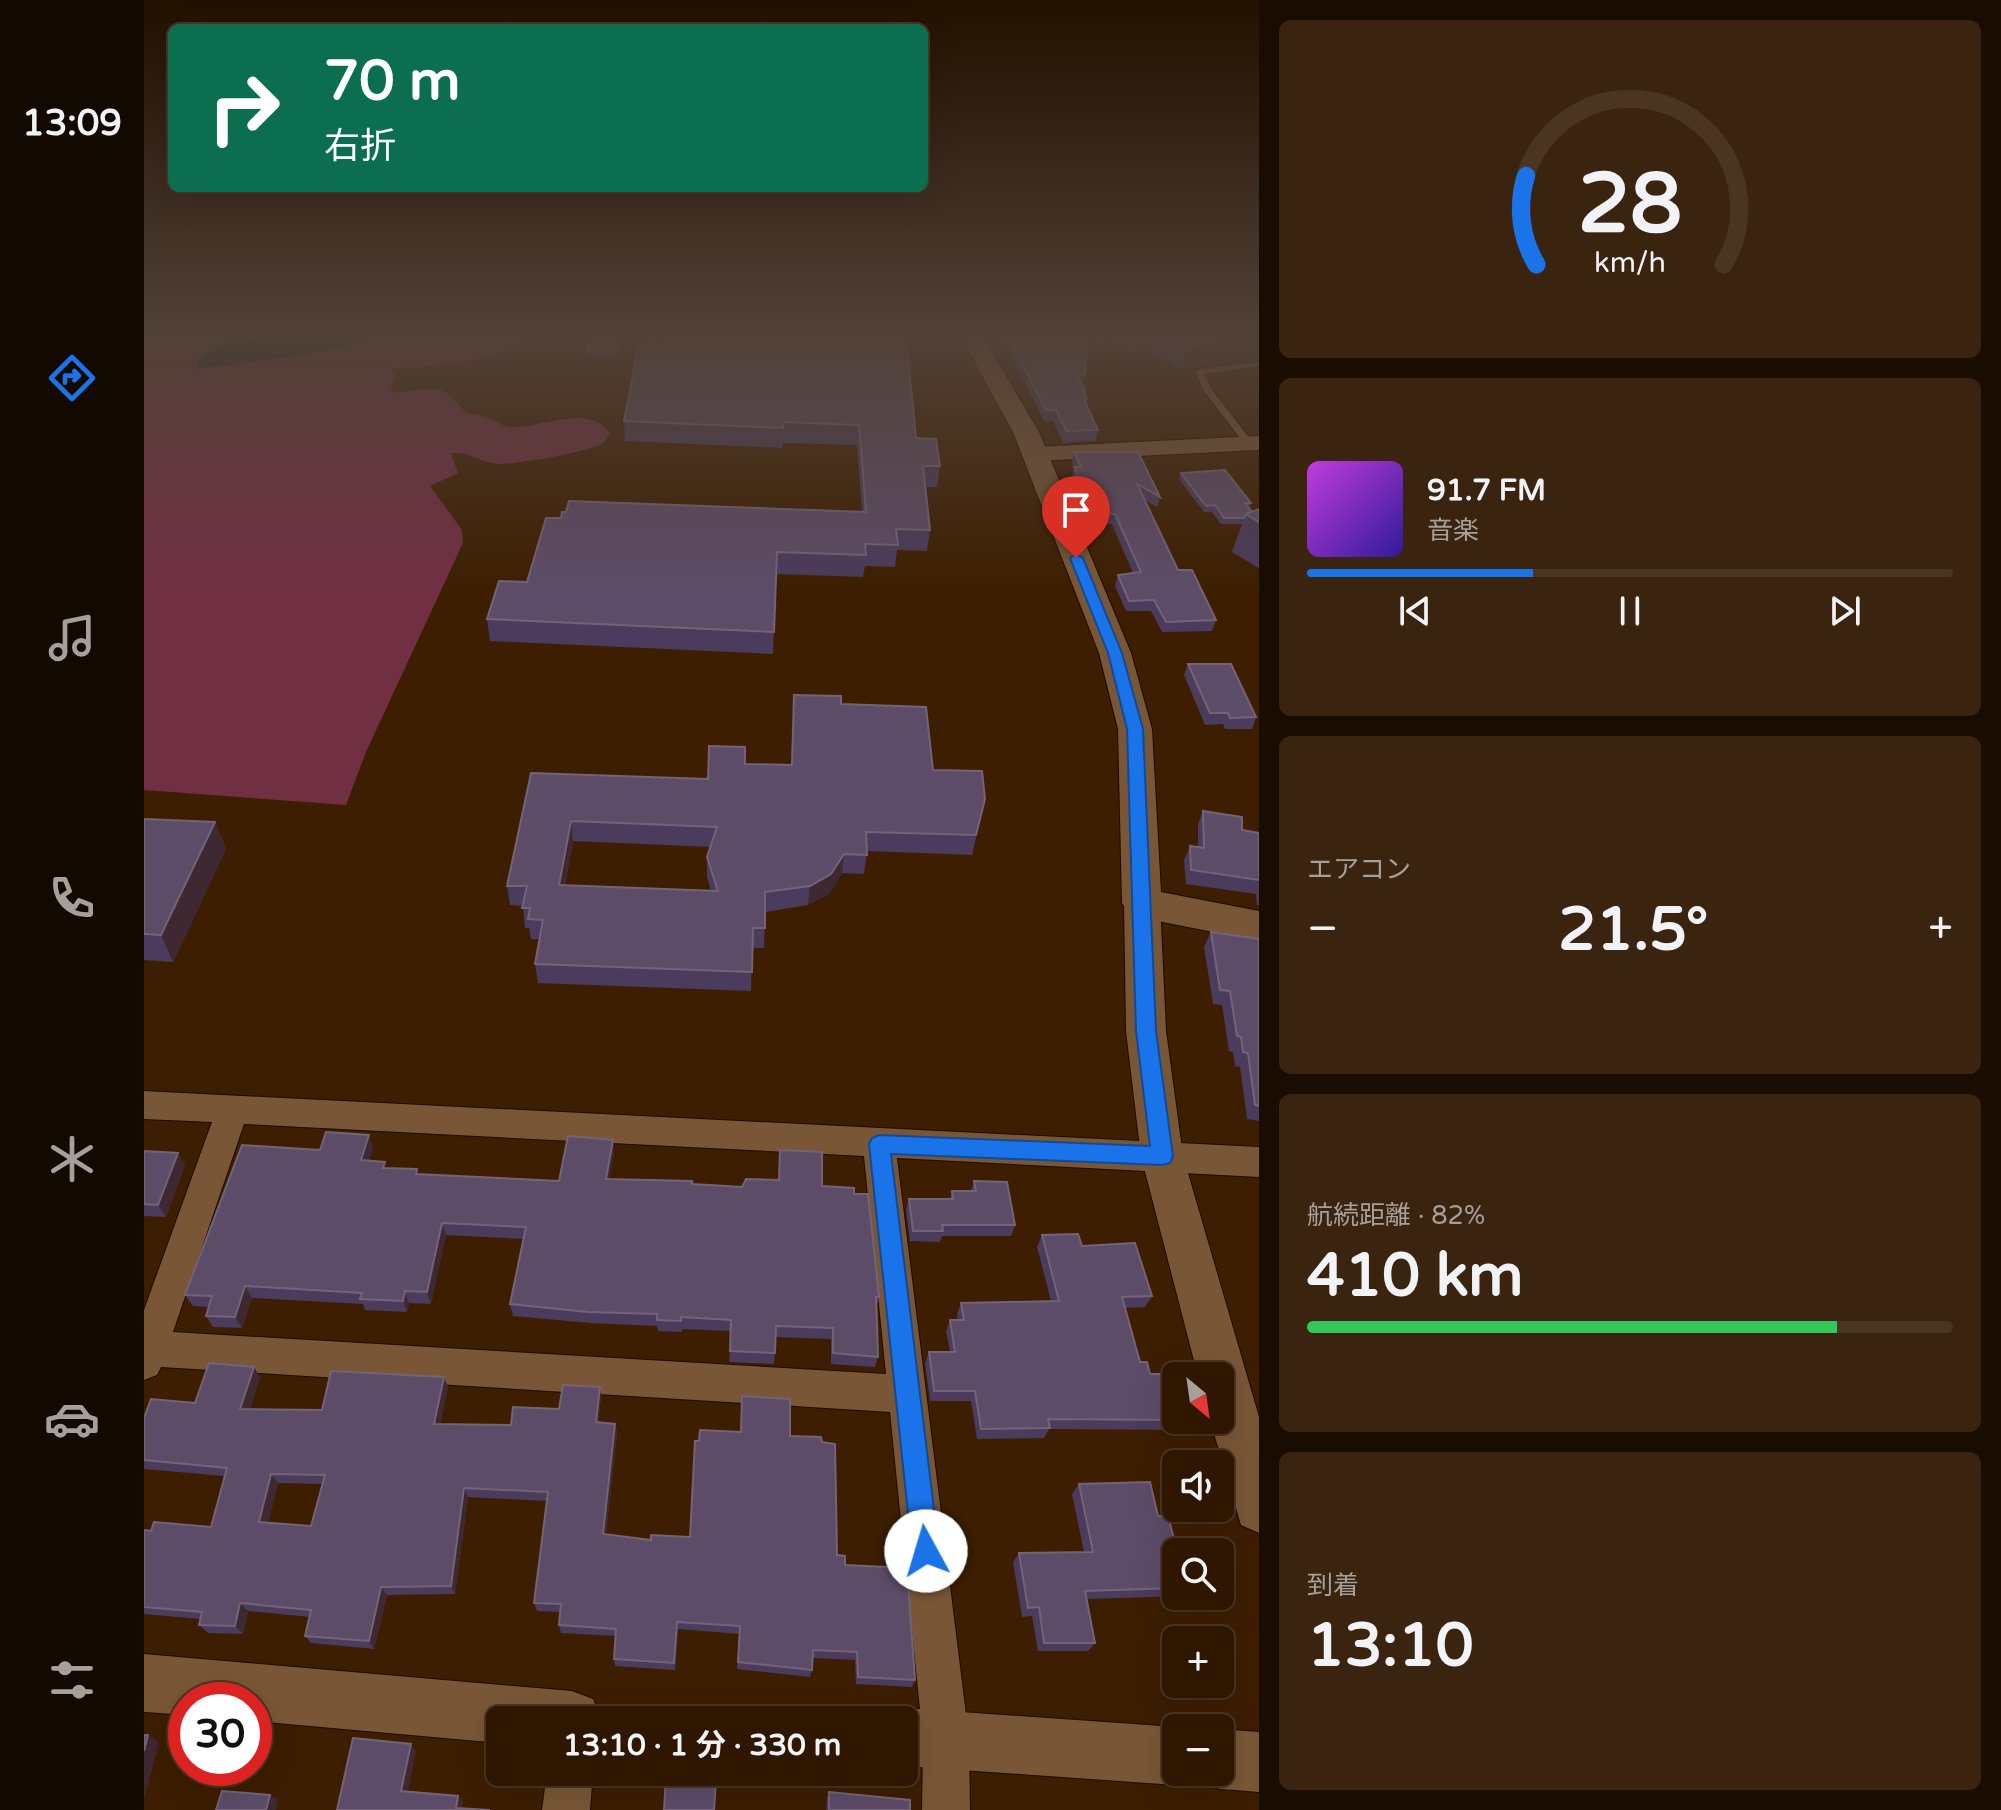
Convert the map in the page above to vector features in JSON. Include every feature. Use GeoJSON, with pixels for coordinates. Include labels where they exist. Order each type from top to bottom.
{"type":"FeatureCollection","features":[{"type":"Feature","properties":{"kind":"main road"},"geometry":{"type":"LineString","coordinates":[[1017,421],[1035,454],[1115,653],[1135,729],[1142,903],[1259,926]]}},
{"type":"Feature","properties":{"kind":"street"},"geometry":{"type":"LineString","coordinates":[[1035,454],[1254,444]]}},
{"type":"Feature","properties":{"kind":"street"},"geometry":{"type":"LineString","coordinates":[[1142,903],[1146,1031],[1162,1156],[1259,1507]]}},
{"type":"Feature","properties":{"kind":"street"},"geometry":{"type":"LineString","coordinates":[[144,1105],[1259,1162]]}},
{"type":"Feature","properties":{"kind":"street"},"geometry":{"type":"LineString","coordinates":[[233,1109],[146,1353],[908,1394]]}},
{"type":"Feature","properties":{"kind":"street"},"geometry":{"type":"LineString","coordinates":[[879,1144],[908,1394],[925,1738],[946,1810]]}},
{"type":"Feature","properties":{"kind":"street"},"geometry":{"type":"LineString","coordinates":[[144,1683],[486,1713]]}},
{"type":"Feature","properties":{"kind":"street"},"geometry":{"type":"LineString","coordinates":[[925,1738],[1162,1755]]}},
{"type":"Feature","properties":{"kind":"street"},"geometry":{"type":"LineString","coordinates":[[1234,1760],[1259,1762]]}},
{"type":"Feature","properties":{"kind":"street"},"geometry":{"type":"LineString","coordinates":[[566,1810],[569,1786]]}},
{"type":"Feature","properties":{"kind":"lane"},"geometry":{"type":"LineString","coordinates":[[1234,421],[1254,444]]}},
{"type":"Feature","properties":{"kind":"shaded area"},"geometry":{"type":"Polygon","coordinates":[[[144,421],[497,421],[522,427],[550,421],[594,421],[610,433],[603,443],[595,446],[521,462],[499,464],[451,453],[458,473],[430,486],[462,530],[463,543],[366,752],[346,805],[144,790],[144,421]]]}},
{"type":"Feature","properties":{"kind":"building"},"geometry":{"type":"Polygon","coordinates":[[[635,421],[914,421],[916,438],[936,439],[940,466],[923,466],[930,530],[896,529],[898,545],[865,544],[866,555],[777,552],[774,632],[487,619],[499,581],[527,582],[546,518],[561,518],[569,501],[866,512],[859,425],[784,422],[783,428],[635,421]]]}},
{"type":"Feature","properties":{"kind":"building"},"geometry":{"type":"Polygon","coordinates":[[[1061,421],[1094,421],[1098,430],[1066,431],[1061,421]]]}},
{"type":"Feature","properties":{"kind":"building"},"geometry":{"type":"Polygon","coordinates":[[[1074,452],[1138,452],[1160,497],[1137,484],[1178,570],[1192,570],[1216,620],[1166,622],[1154,600],[1129,601],[1118,575],[1141,572],[1115,514],[1093,511],[1074,467],[1081,467],[1074,452]]]}},
{"type":"Feature","properties":{"kind":"building"},"geometry":{"type":"Polygon","coordinates":[[[1225,470],[1251,503],[1245,503],[1252,512],[1244,518],[1224,518],[1215,505],[1206,506],[1181,473],[1225,470]]]}},
{"type":"Feature","properties":{"kind":"building"},"geometry":{"type":"Polygon","coordinates":[[[1259,509],[1259,522],[1246,514],[1259,509]]]}},
{"type":"Feature","properties":{"kind":"building"},"geometry":{"type":"Polygon","coordinates":[[[1188,664],[1231,664],[1256,717],[1230,718],[1228,713],[1210,713],[1188,664]]]}},
{"type":"Feature","properties":{"kind":"building"},"geometry":{"type":"Polygon","coordinates":[[[794,695],[841,696],[841,704],[926,707],[933,770],[982,771],[985,799],[976,835],[866,832],[867,855],[844,854],[831,874],[810,886],[765,892],[765,928],[753,928],[752,972],[535,964],[543,920],[528,919],[530,908],[522,908],[527,886],[507,886],[531,773],[708,779],[709,746],[745,747],[745,764],[792,765],[794,695]],[[571,821],[559,885],[718,891],[707,857],[717,827],[571,821]]]}},
{"type":"Feature","properties":{"kind":"building"},"geometry":{"type":"Polygon","coordinates":[[[1203,811],[1242,817],[1242,830],[1259,833],[1259,880],[1191,870],[1190,846],[1204,848],[1203,811]]]}},
{"type":"Feature","properties":{"kind":"building"},"geometry":{"type":"Polygon","coordinates":[[[144,819],[215,822],[161,935],[144,934],[144,819]]]}},
{"type":"Feature","properties":{"kind":"building"},"geometry":{"type":"Polygon","coordinates":[[[1211,932],[1259,939],[1259,1106],[1255,1105],[1248,1053],[1243,1052],[1241,1037],[1237,1036],[1230,991],[1220,990],[1211,932]]]}},
{"type":"Feature","properties":{"kind":"building"},"geometry":{"type":"Polygon","coordinates":[[[326,1132],[369,1135],[361,1160],[385,1162],[383,1168],[417,1169],[416,1174],[559,1181],[568,1136],[613,1140],[606,1179],[692,1181],[692,1184],[742,1187],[746,1179],[779,1180],[780,1150],[822,1152],[822,1186],[854,1188],[854,1194],[868,1194],[879,1297],[876,1297],[878,1357],[833,1353],[833,1328],[776,1326],[775,1353],[730,1351],[731,1320],[681,1317],[681,1321],[657,1320],[657,1314],[588,1312],[510,1304],[526,1227],[442,1223],[427,1292],[405,1291],[403,1301],[360,1299],[362,1293],[245,1286],[235,1317],[206,1316],[212,1296],[185,1295],[242,1145],[320,1150],[326,1132]]]}},
{"type":"Feature","properties":{"kind":"building"},"geometry":{"type":"Polygon","coordinates":[[[144,1151],[178,1153],[158,1205],[144,1204],[144,1151]]]}},
{"type":"Feature","properties":{"kind":"building"},"geometry":{"type":"Polygon","coordinates":[[[974,1181],[1007,1182],[1015,1225],[942,1225],[943,1231],[913,1231],[909,1199],[953,1199],[952,1191],[976,1191],[974,1181]]]}},
{"type":"Feature","properties":{"kind":"building"},"geometry":{"type":"Polygon","coordinates":[[[1078,1234],[1082,1246],[1135,1243],[1152,1296],[1122,1297],[1140,1362],[1147,1362],[1150,1374],[1162,1374],[1162,1420],[1048,1419],[1050,1428],[981,1429],[975,1391],[934,1391],[929,1352],[955,1352],[950,1320],[964,1320],[961,1303],[1059,1301],[1042,1235],[1078,1234]]]}},
{"type":"Feature","properties":{"kind":"building"},"geometry":{"type":"Polygon","coordinates":[[[209,1363],[254,1367],[240,1409],[322,1410],[331,1371],[444,1377],[434,1424],[511,1425],[513,1407],[559,1409],[563,1385],[600,1387],[596,1422],[615,1424],[603,1534],[651,1540],[651,1535],[690,1537],[695,1441],[699,1441],[700,1430],[741,1432],[742,1396],[790,1399],[790,1436],[821,1437],[822,1442],[835,1444],[837,1555],[845,1556],[845,1565],[907,1568],[915,1680],[858,1677],[857,1652],[813,1650],[812,1670],[738,1662],[740,1626],[677,1622],[674,1663],[614,1659],[616,1629],[559,1625],[561,1604],[534,1603],[548,1492],[464,1488],[451,1586],[381,1587],[369,1641],[305,1636],[311,1610],[240,1603],[235,1626],[199,1625],[202,1612],[144,1607],[144,1530],[151,1531],[154,1522],[211,1527],[227,1468],[144,1460],[144,1418],[151,1399],[195,1403],[209,1363]],[[271,1474],[259,1522],[311,1526],[325,1475],[271,1474]]]}},
{"type":"Feature","properties":{"kind":"building"},"geometry":{"type":"Polygon","coordinates":[[[1150,1482],[1158,1516],[1162,1516],[1162,1522],[1170,1522],[1174,1538],[1162,1538],[1162,1588],[1085,1591],[1095,1643],[1044,1643],[1039,1607],[1028,1608],[1019,1553],[1093,1552],[1079,1484],[1150,1482]]]}},
{"type":"Feature","properties":{"kind":"building"},"geometry":{"type":"Polygon","coordinates":[[[353,1738],[411,1744],[401,1791],[458,1796],[456,1808],[490,1810],[337,1810],[353,1738]]]}},
{"type":"Feature","properties":{"kind":"building"},"geometry":{"type":"Polygon","coordinates":[[[665,1786],[716,1786],[714,1810],[664,1810],[665,1786]]]}},
{"type":"Feature","properties":{"kind":"building"},"geometry":{"type":"Polygon","coordinates":[[[222,1791],[270,1795],[266,1810],[216,1810],[222,1791]]]}},
{"type":"Feature","properties":{"kind":"building"},"geometry":{"type":"Polygon","coordinates":[[[829,1792],[910,1800],[910,1810],[829,1810],[829,1792]]]}},
{"type":"Feature","properties":{"kind":"route"},"geometry":{"type":"LineString","coordinates":[[926,1551],[879,1144],[1162,1156],[1146,1031],[1135,729],[1115,653],[1076,558]]}}]}
